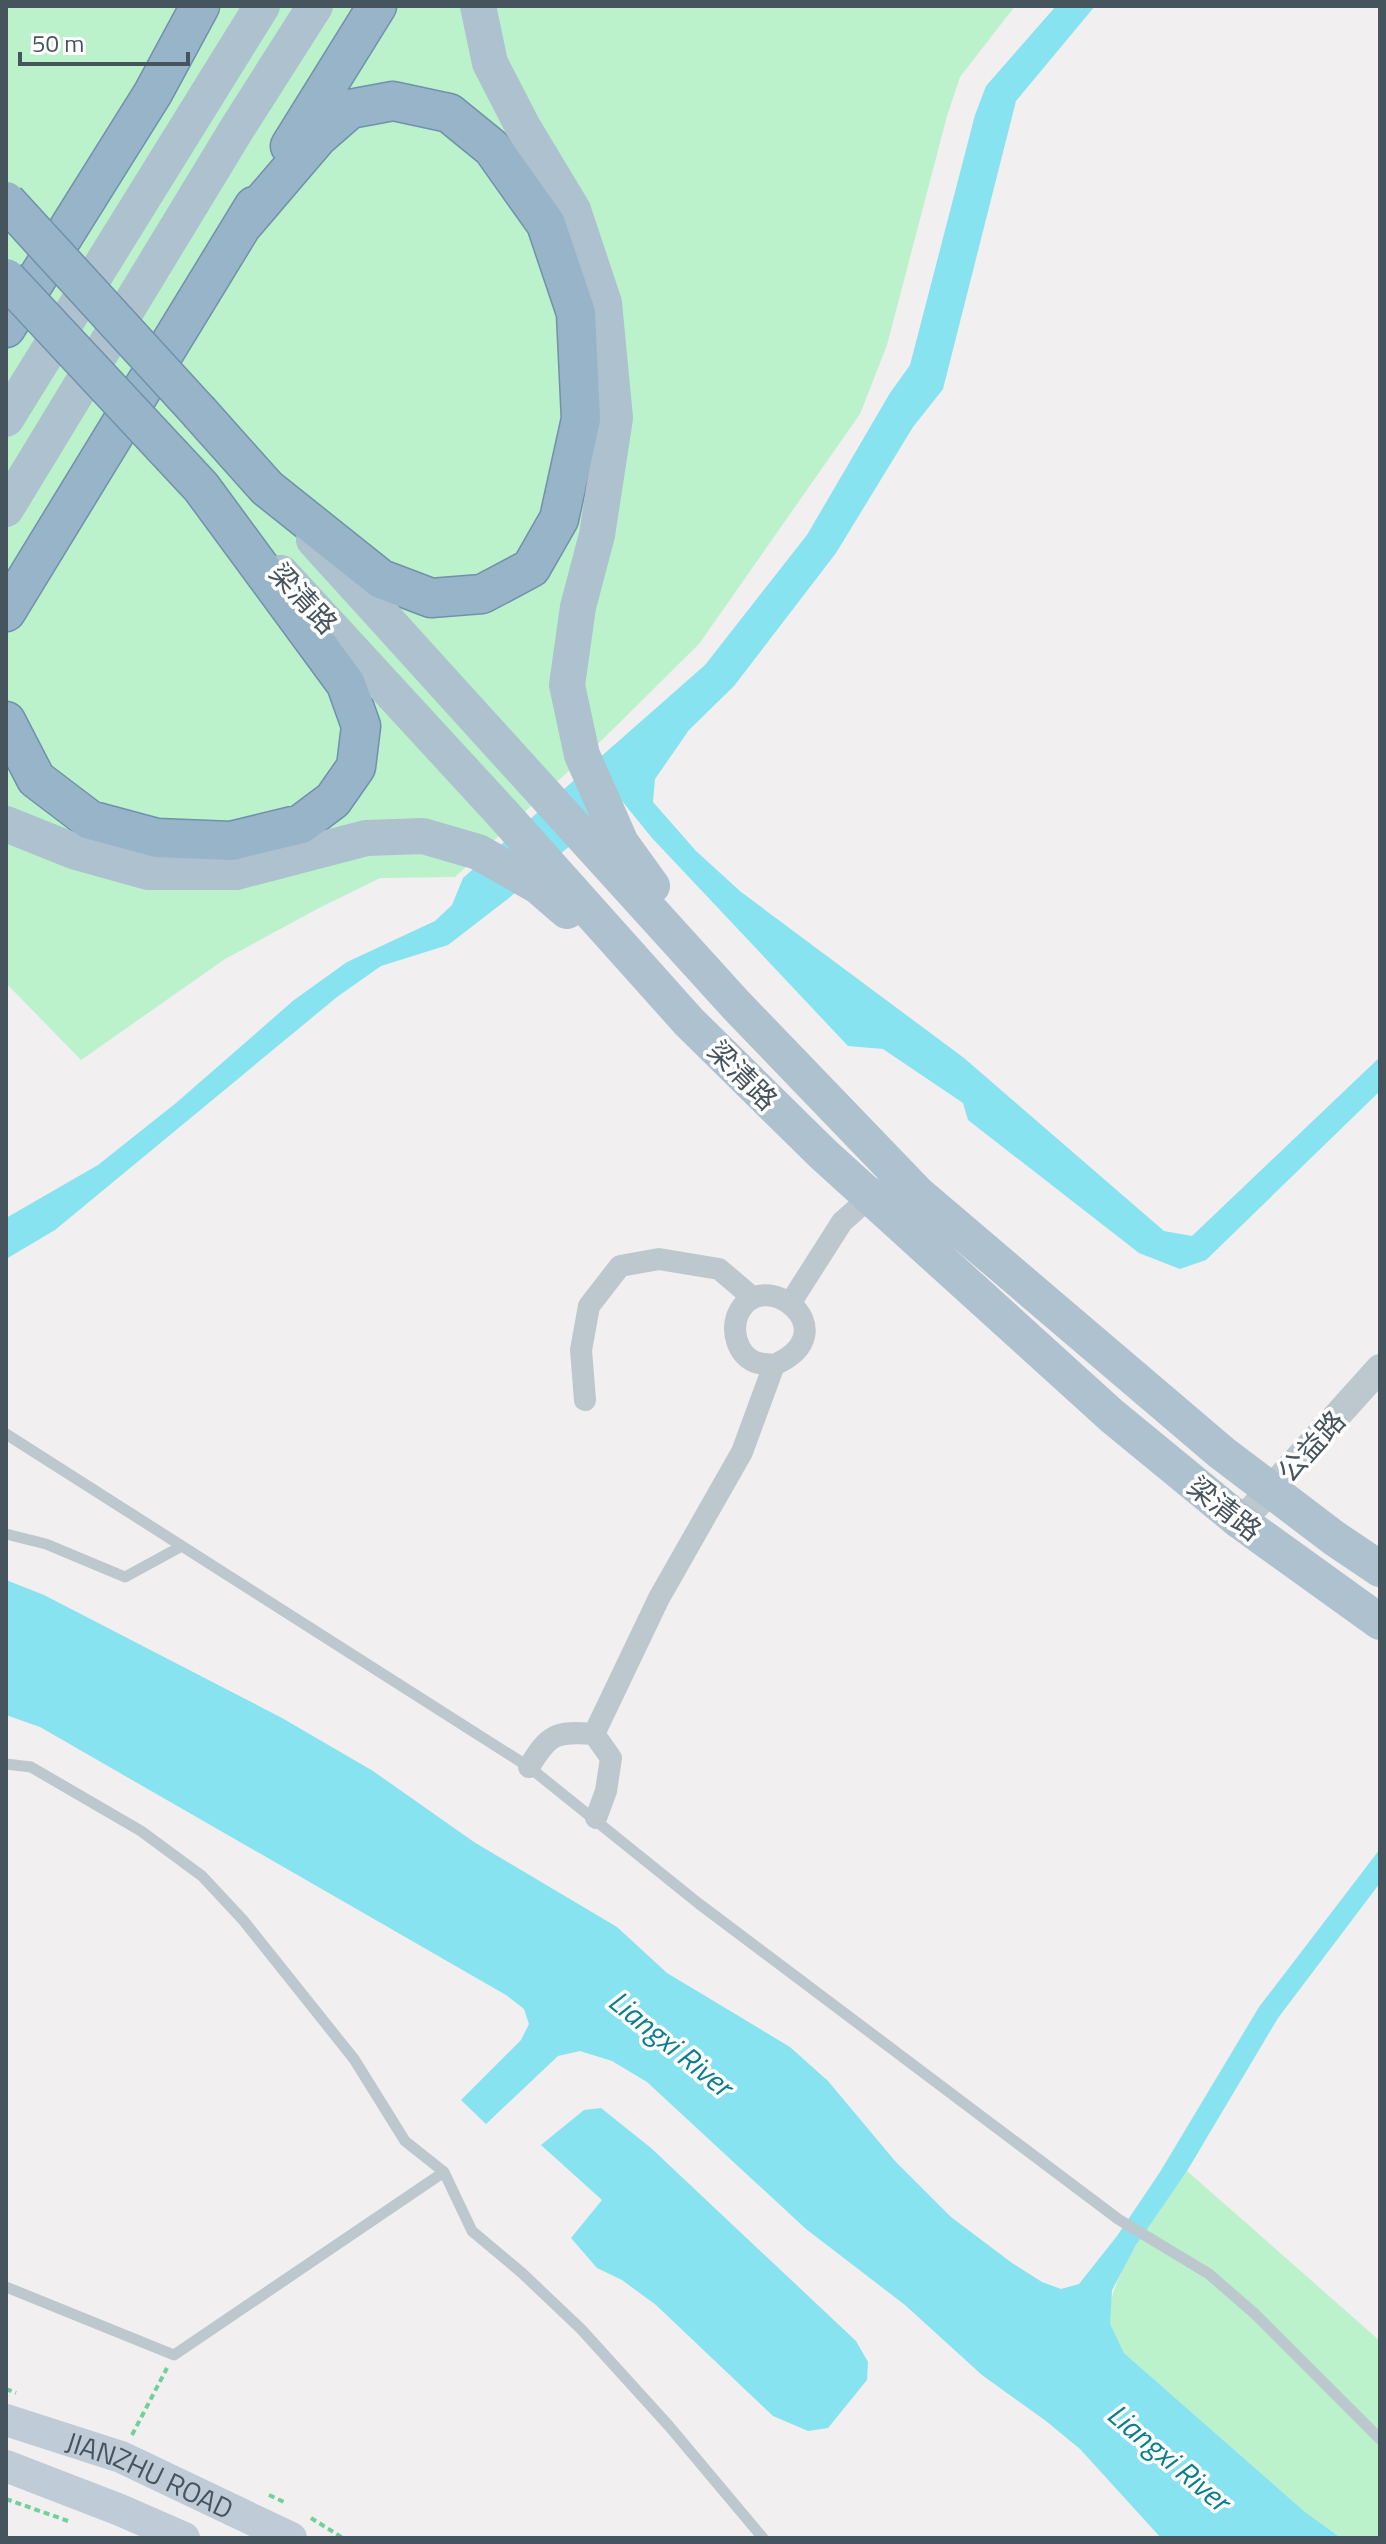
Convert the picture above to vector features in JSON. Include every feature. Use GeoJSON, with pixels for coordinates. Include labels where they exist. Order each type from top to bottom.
{"type":"FeatureCollection","features":[{"type":"Feature","properties":{"kind":"highway"},"geometry":{"type":"LineString","coordinates":[[6,328],[153,93],[200,6]]}},
{"type":"Feature","properties":{"kind":"highway"},"geometry":{"type":"LineString","coordinates":[[6,612],[377,6]]}},
{"type":"Feature","properties":{"kind":"highway"},"geometry":{"type":"LineString","coordinates":[[242,226],[318,137],[350,109],[393,101],[449,113],[492,148],[546,224],[576,313],[581,419],[559,519],[531,568],[482,594],[431,598],[381,579],[267,488]]}},
{"type":"Feature","properties":{"kind":"highway","name":"梁清路"},"geometry":{"type":"LineString","coordinates":[[6,201],[267,488]]}},
{"type":"Feature","properties":{"kind":"highway","name":"梁清路"},"geometry":{"type":"LineString","coordinates":[[6,278],[201,487]]}},
{"type":"Feature","properties":{"kind":"highway"},"geometry":{"type":"LineString","coordinates":[[6,721],[36,779],[47,788],[90,820],[157,838],[231,841],[301,824],[333,800],[356,767],[358,753],[361,726],[346,684],[201,487]]}},
{"type":"Feature","properties":{"kind":"highway"},"geometry":{"type":"LineString","coordinates":[[6,638],[29,575]]}},
{"type":"Feature","properties":{"kind":"main road"},"geometry":{"type":"LineString","coordinates":[[6,419],[262,6]]}},
{"type":"Feature","properties":{"kind":"main road"},"geometry":{"type":"LineString","coordinates":[[6,509],[315,6]]}},
{"type":"Feature","properties":{"kind":"main road"},"geometry":{"type":"LineString","coordinates":[[478,6],[490,63],[523,127],[573,210],[604,303],[615,418],[597,535],[578,607],[567,685],[582,755],[611,850]]}},
{"type":"Feature","properties":{"kind":"main road","name":"梁清路"},"geometry":{"type":"LineString","coordinates":[[201,487],[502,813],[670,1001],[790,1121],[870,1198],[1112,1416],[1241,1522],[1380,1622]]}},
{"type":"Feature","properties":{"kind":"main road","name":"梁清路"},"geometry":{"type":"LineString","coordinates":[[267,488],[532,780],[611,850],[736,1005],[918,1194],[1222,1453],[1380,1569]]}},
{"type":"Feature","properties":{"kind":"main road"},"geometry":{"type":"LineString","coordinates":[[6,824],[76,852],[148,872],[236,872],[366,838],[423,836],[478,852],[538,886],[670,1001]]}},
{"type":"Feature","properties":{"kind":"main road","name":"JIANZHU ROAD"},"geometry":{"type":"LineString","coordinates":[[6,2420],[121,2457],[291,2538]]}},
{"type":"Feature","properties":{"kind":"main road","name":"JIANZHU ROAD"},"geometry":{"type":"LineString","coordinates":[[6,2466],[184,2538]]}},
{"type":"Feature","properties":{"kind":"street"},"geometry":{"type":"LineString","coordinates":[[791,1302],[842,1222],[896,1171]]}},
{"type":"Feature","properties":{"kind":"street"},"geometry":{"type":"LineString","coordinates":[[585,1400],[581,1350],[589,1306],[620,1266],[659,1259],[719,1269],[753,1298]]}},
{"type":"Feature","properties":{"kind":"street"},"geometry":{"type":"LineString","coordinates":[[772,1295],[791,1302],[803,1319],[803,1339],[792,1357],[774,1365],[754,1362],[740,1349],[734,1330],[739,1311],[753,1298],[772,1295]]}},
{"type":"Feature","properties":{"kind":"street"},"geometry":{"type":"LineString","coordinates":[[594,1734],[659,1598],[742,1452],[774,1365]]}},
{"type":"Feature","properties":{"kind":"street","name":"公益路"},"geometry":{"type":"LineString","coordinates":[[1241,1522],[1380,1368]]}},
{"type":"Feature","properties":{"kind":"street"},"geometry":{"type":"LineString","coordinates":[[529,1767],[543,1743],[567,1732],[594,1734]]}},
{"type":"Feature","properties":{"kind":"street"},"geometry":{"type":"LineString","coordinates":[[594,1734],[611,1758],[606,1791],[596,1818]]}},
{"type":"Feature","properties":{"kind":"lane"},"geometry":{"type":"LineString","coordinates":[[6,1434],[529,1767],[698,1903],[1118,2219],[1209,2274],[1255,2314],[1380,2439]]}},
{"type":"Feature","properties":{"kind":"lane"},"geometry":{"type":"LineString","coordinates":[[6,1534],[46,1544],[125,1577],[182,1546]]}},
{"type":"Feature","properties":{"kind":"lane"},"geometry":{"type":"LineString","coordinates":[[6,1764],[31,1767],[141,1831],[202,1876],[243,1920],[345,2047],[405,2141],[444,2172],[472,2231],[581,2329],[669,2426],[763,2538]]}},
{"type":"Feature","properties":{"kind":"lane"},"geometry":{"type":"LineString","coordinates":[[6,2287],[174,2355],[444,2172]]}},
{"type":"Feature","properties":{"kind":"path"},"geometry":{"type":"LineString","coordinates":[[121,2457],[174,2355]]}},
{"type":"Feature","properties":{"kind":"path"},"geometry":{"type":"LineString","coordinates":[[6,2499],[80,2526]]}},
{"type":"Feature","properties":{"kind":"green space"},"geometry":{"type":"Polygon","coordinates":[[[6,6],[1015,6],[960,77],[887,345],[860,414],[699,644],[455,877],[380,878],[225,959],[81,1060],[6,983],[6,6]]]}},
{"type":"Feature","properties":{"kind":"green space"},"geometry":{"type":"Polygon","coordinates":[[[1187,2171],[1380,2341],[1380,2538],[1341,2538],[1305,2512],[1124,2353],[1114,2335],[1110,2325],[1110,2308],[1124,2267],[1187,2171]]]}},
{"type":"Feature","properties":{"kind":"water"},"geometry":{"type":"Polygon","coordinates":[[[1056,6],[1095,6],[1016,101],[943,389],[913,427],[836,553],[734,686],[689,730],[655,779],[653,802],[696,851],[741,892],[964,1058],[1164,1231],[1192,1236],[1380,1057],[1380,1091],[1206,1260],[1180,1269],[1139,1253],[968,1120],[963,1103],[883,1049],[848,1046],[652,838],[622,801],[509,898],[448,945],[381,966],[337,997],[55,1230],[6,1259],[6,1218],[98,1165],[176,1103],[294,1000],[347,962],[435,921],[452,905],[463,878],[705,665],[807,535],[890,393],[910,365],[975,115],[986,86],[1056,6]]]}},
{"type":"Feature","properties":{"kind":"water","name":"Liangxi River"},"geometry":{"type":"Polygon","coordinates":[[[6,1580],[44,1595],[282,1718],[373,1771],[474,1842],[617,1927],[667,1973],[790,2047],[828,2081],[895,2161],[951,2217],[1012,2263],[1042,2282],[1061,2289],[1079,2284],[1117,2236],[1160,2172],[1259,2007],[1380,1849],[1380,1883],[1278,2018],[1187,2171],[1136,2245],[1112,2290],[1110,2324],[1124,2353],[1305,2512],[1341,2538],[1161,2538],[1080,2449],[982,2375],[905,2305],[806,2229],[647,2082],[612,2061],[580,2051],[558,2056],[486,2124],[461,2100],[521,2040],[529,2024],[524,2009],[506,1995],[40,1727],[6,1715],[6,1580]]]}},
{"type":"Feature","properties":{"kind":"water"},"geometry":{"type":"Polygon","coordinates":[[[601,2108],[651,2148],[856,2341],[868,2362],[867,2380],[828,2428],[808,2431],[773,2416],[656,2305],[622,2280],[597,2268],[571,2238],[602,2200],[541,2145],[584,2110],[601,2108]]]}}]}
